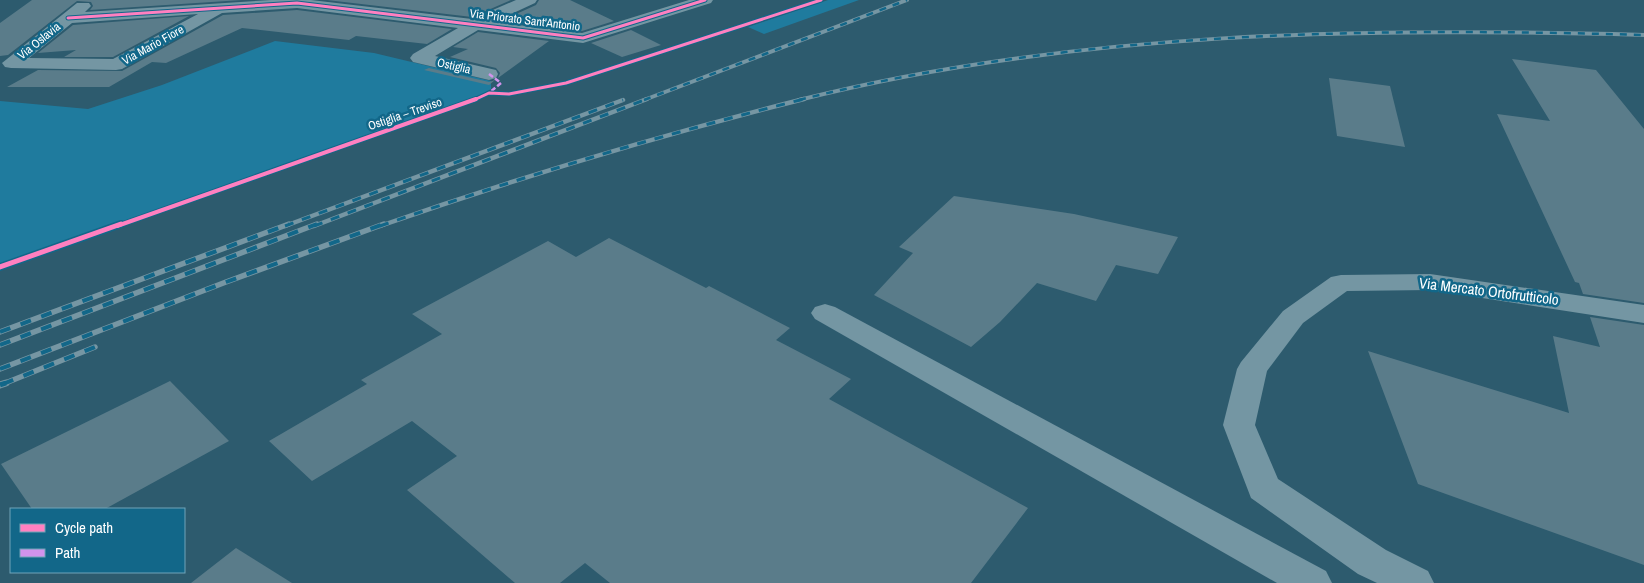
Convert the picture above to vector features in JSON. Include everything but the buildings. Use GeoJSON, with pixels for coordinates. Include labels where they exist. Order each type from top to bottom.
{"type":"FeatureCollection","features":[{"type":"Feature","properties":{"kind":"street","name":"Via Oslavia"},"geometry":{"type":"LineString","coordinates":[[12,63],[90,0]]}},
{"type":"Feature","properties":{"kind":"street"},"geometry":{"type":"LineString","coordinates":[[336,7],[355,0]]}},
{"type":"Feature","properties":{"kind":"street"},"geometry":{"type":"LineString","coordinates":[[476,24],[529,0]]}},
{"type":"Feature","properties":{"kind":"street","name":"Via Priorato Sant'Antonio"},"geometry":{"type":"LineString","coordinates":[[68,18],[224,4],[297,3],[583,38],[705,0]]}},
{"type":"Feature","properties":{"kind":"street","name":"Via Mario Fiore"},"geometry":{"type":"LineString","coordinates":[[12,63],[116,65],[224,4]]}},
{"type":"Feature","properties":{"kind":"street","name":"Ostiglia"},"geometry":{"type":"LineString","coordinates":[[476,24],[419,58],[490,74]]}},
{"type":"Feature","properties":{"kind":"street","name":"Via Mercato Ortofrutticolo"},"geometry":{"type":"LineString","coordinates":[[1414,583],[1372,562],[1264,488],[1239,425],[1252,369],[1293,317],[1341,283],[1430,282],[1644,314]]}},
{"type":"Feature","properties":{"kind":"street"},"geometry":{"type":"LineString","coordinates":[[826,312],[1312,583]]}},
{"type":"Feature","properties":{"kind":"shaded area"},"geometry":{"type":"Polygon","coordinates":[[[828,0],[859,0],[764,34],[748,27],[828,0]]]}},
{"type":"Feature","properties":{"kind":"shaded area"},"geometry":{"type":"Polygon","coordinates":[[[275,41],[374,53],[491,81],[491,89],[475,98],[0,267],[0,101],[88,109],[162,85],[275,41]]]}},
{"type":"Feature","properties":{"kind":"railway"},"geometry":{"type":"LineString","coordinates":[[644,100],[907,0]]}},
{"type":"Feature","properties":{"kind":"railway"},"geometry":{"type":"LineString","coordinates":[[799,100],[903,77],[1007,60],[1113,47],[1325,34],[1432,32],[1644,35]]}},
{"type":"Feature","properties":{"kind":"railway"},"geometry":{"type":"LineString","coordinates":[[314,226],[647,99]]}},
{"type":"Feature","properties":{"kind":"railway"},"geometry":{"type":"LineString","coordinates":[[380,226],[591,158],[697,127],[804,99]]}},
{"type":"Feature","properties":{"kind":"railway"},"geometry":{"type":"LineString","coordinates":[[285,226],[623,100]]}},
{"type":"Feature","properties":{"kind":"railway"},"geometry":{"type":"LineString","coordinates":[[0,332],[289,224]]}},
{"type":"Feature","properties":{"kind":"railway"},"geometry":{"type":"LineString","coordinates":[[0,345],[317,224]]}},
{"type":"Feature","properties":{"kind":"railway"},"geometry":{"type":"LineString","coordinates":[[0,369],[226,282],[384,224]]}},
{"type":"Feature","properties":{"kind":"railway"},"geometry":{"type":"LineString","coordinates":[[3,384],[95,347]]}},
{"type":"Feature","properties":{"kind":"marked path"},"geometry":{"type":"LineString","coordinates":[[489,74],[501,83],[489,93]]}},
{"type":"Feature","properties":{"kind":"cycle path"},"geometry":{"type":"LineString","coordinates":[[68,18],[297,3],[583,38],[705,0]]}},
{"type":"Feature","properties":{"kind":"cycle path","name":"Ostiglia – Treviso"},"geometry":{"type":"LineString","coordinates":[[0,267],[472,101],[489,93],[509,94],[566,83],[821,0]]}}]}
